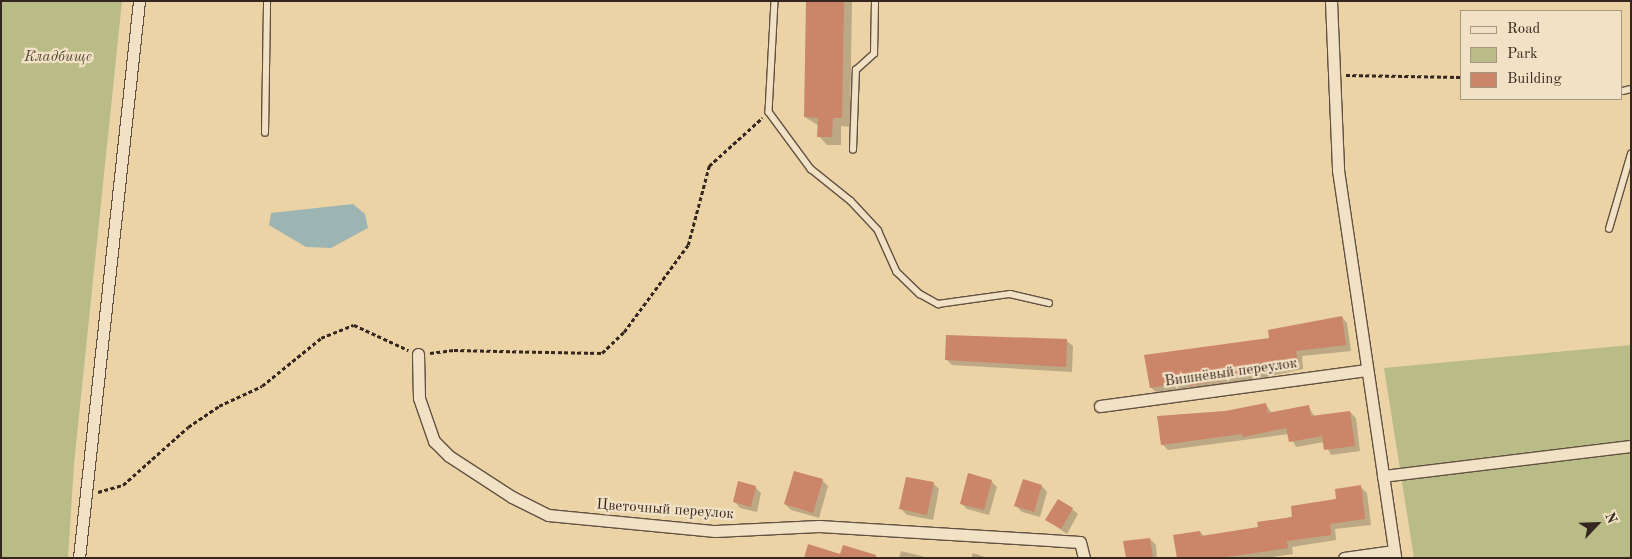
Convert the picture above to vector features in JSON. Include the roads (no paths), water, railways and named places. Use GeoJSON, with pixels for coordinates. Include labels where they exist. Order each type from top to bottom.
{"type":"FeatureCollection","features":[{"type":"Feature","properties":{"kind":"street"},"geometry":{"type":"LineString","coordinates":[[79,558],[139,1]]}},
{"type":"Feature","properties":{"kind":"street"},"geometry":{"type":"LineString","coordinates":[[1331,1],[1338,170],[1394,554],[1344,558]]}},
{"type":"Feature","properties":{"kind":"street","name":"Цветочный переулок"},"geometry":{"type":"LineString","coordinates":[[418,354],[419,398],[434,441],[449,456],[512,497],[548,515],[715,531],[819,526],[1080,542],[1084,558]]}},
{"type":"Feature","properties":{"kind":"street","name":"Вишнёвый переулок"},"geometry":{"type":"LineString","coordinates":[[1100,406],[1367,370]]}},
{"type":"Feature","properties":{"kind":"street"},"geometry":{"type":"LineString","coordinates":[[1383,476],[1631,446]]}},
{"type":"Feature","properties":{"kind":"lane"},"geometry":{"type":"LineString","coordinates":[[265,133],[267,1]]}},
{"type":"Feature","properties":{"kind":"lane"},"geometry":{"type":"LineString","coordinates":[[775,1],[769,112],[810,169],[851,201],[878,230],[897,272],[920,294],[938,304],[1010,294],[1049,303]]}},
{"type":"Feature","properties":{"kind":"lane"},"geometry":{"type":"LineString","coordinates":[[853,150],[856,70],[874,54],[875,1]]}},
{"type":"Feature","properties":{"kind":"lane"},"geometry":{"type":"LineString","coordinates":[[1623,91],[1631,89]]}},
{"type":"Feature","properties":{"kind":"lane"},"geometry":{"type":"LineString","coordinates":[[1609,228],[1631,154]]}},
{"type":"Feature","properties":{"kind":"water"},"geometry":{"type":"Polygon","coordinates":[[[353,204],[365,214],[368,228],[331,248],[306,247],[269,225],[271,213],[353,204]]]}},
{"type":"Feature","properties":{"kind":"park label","name":"Кладбище"},"geometry":{"type":"Point","coordinates":[58,58]}}]}
